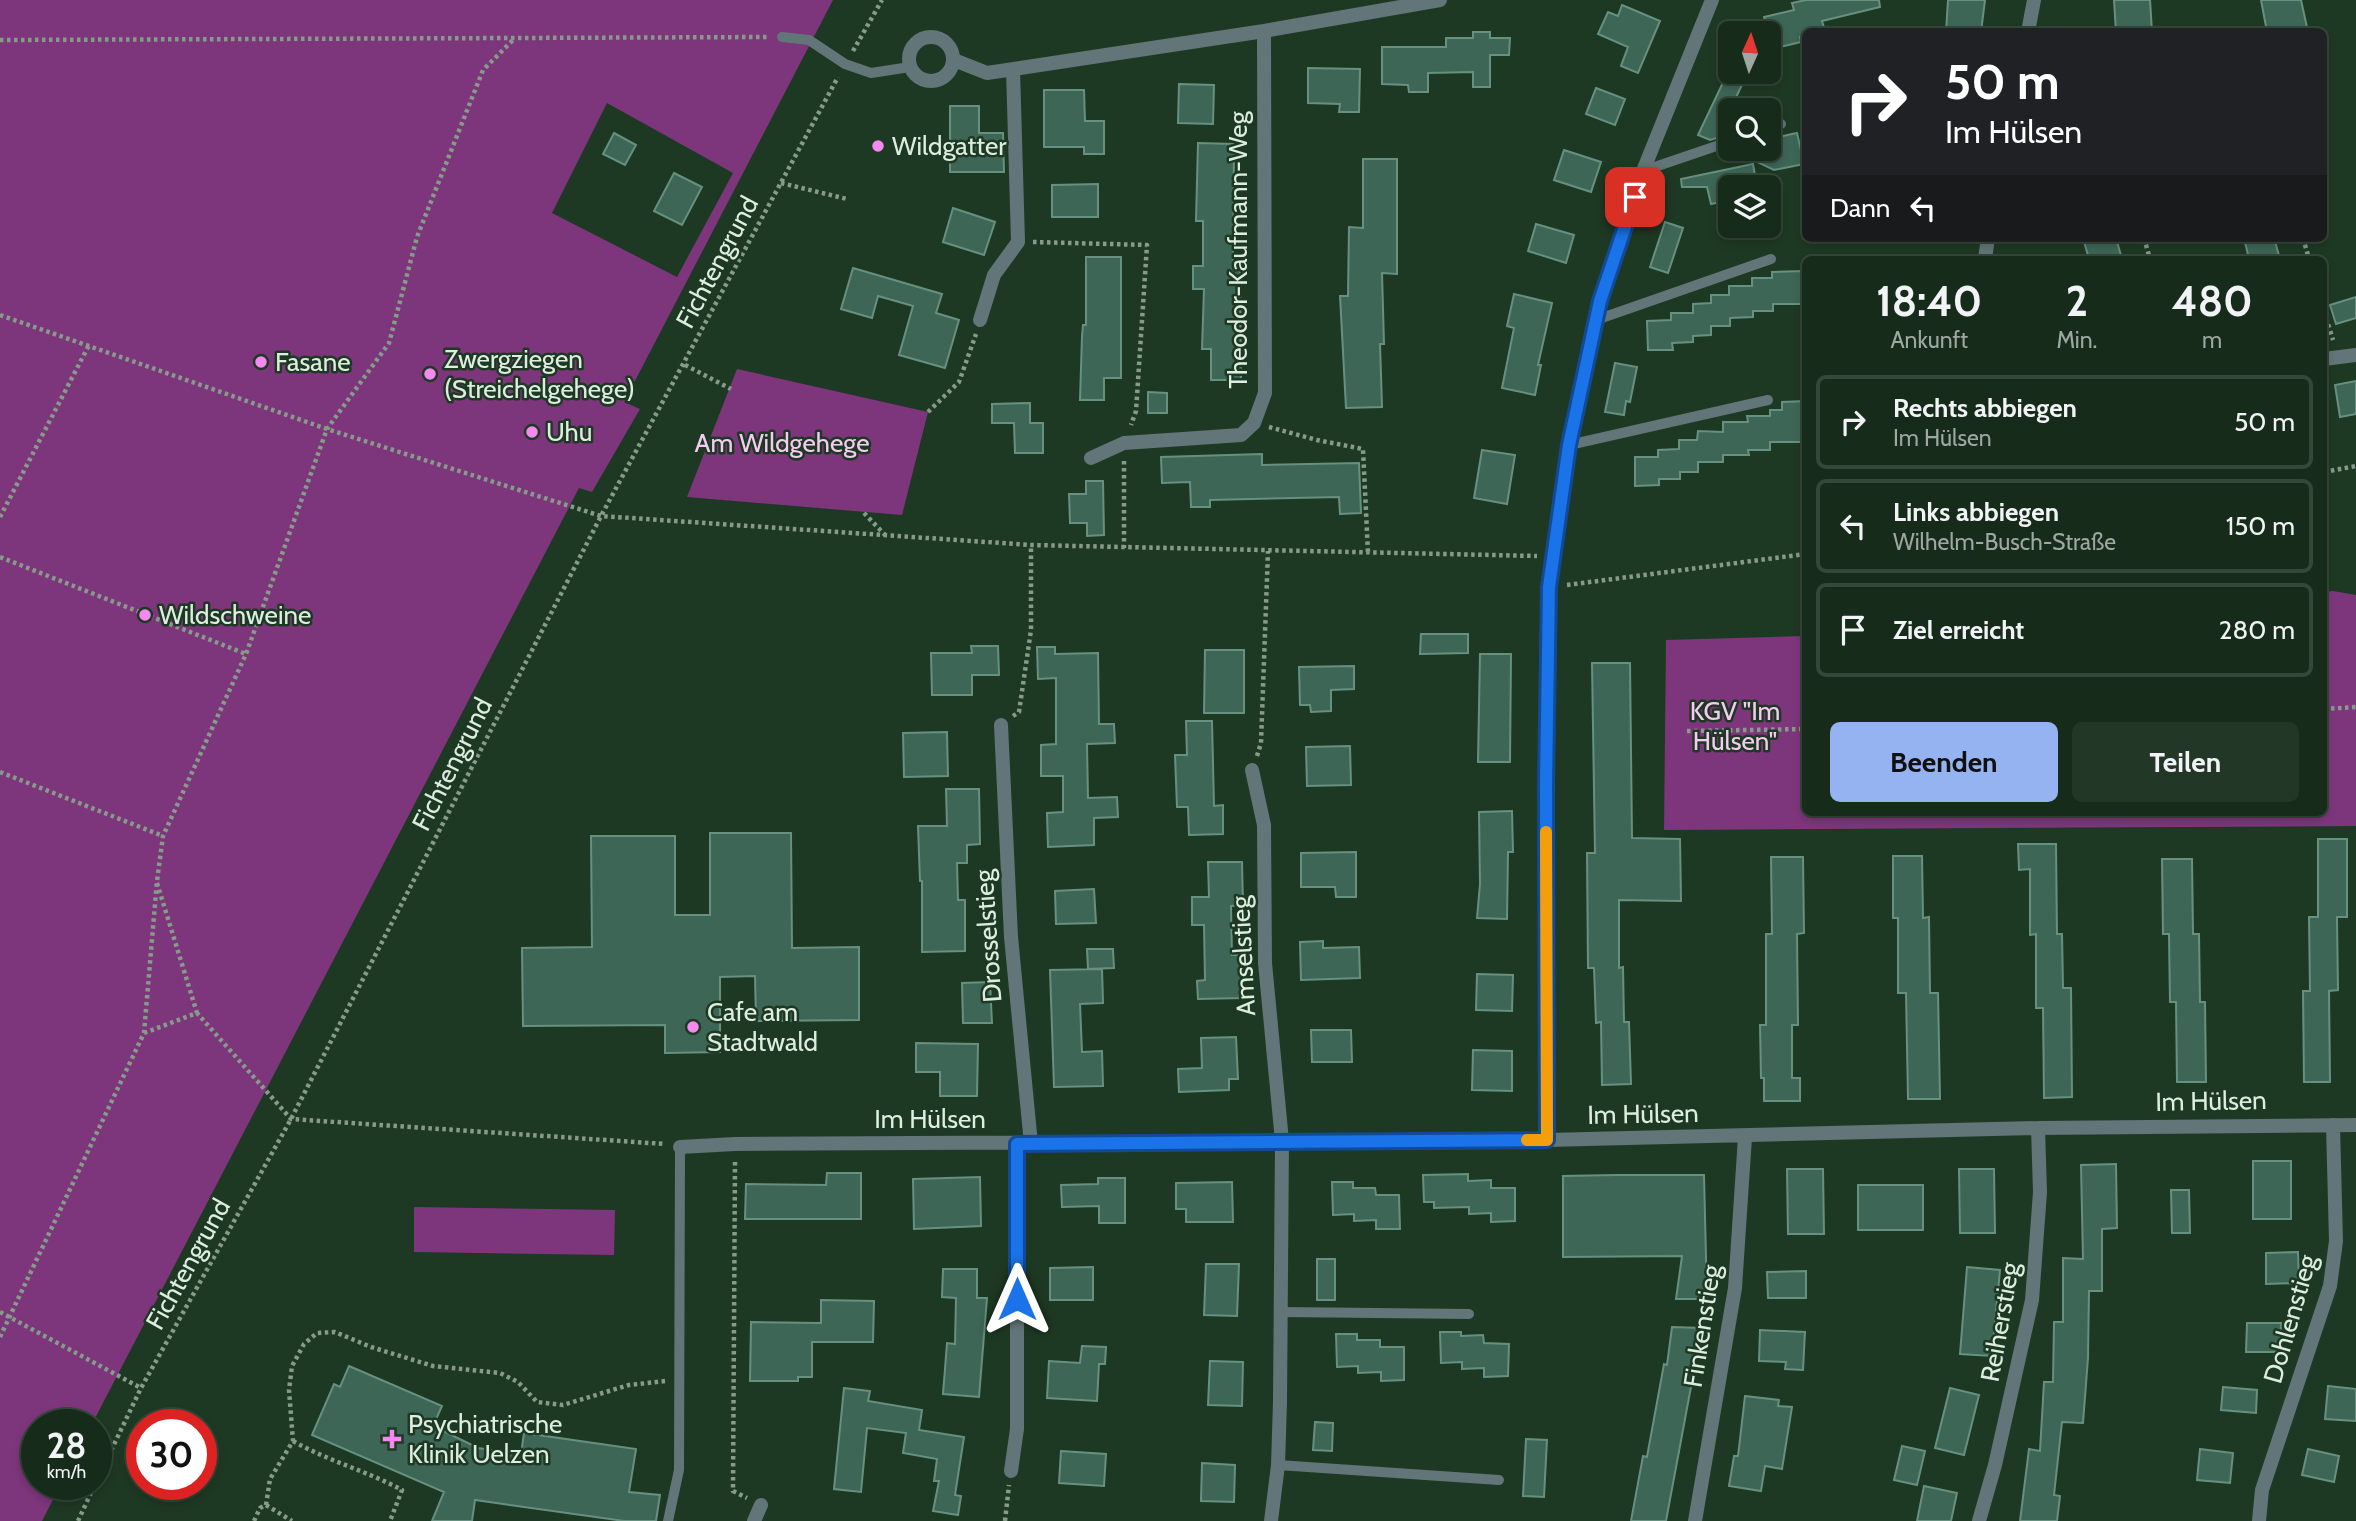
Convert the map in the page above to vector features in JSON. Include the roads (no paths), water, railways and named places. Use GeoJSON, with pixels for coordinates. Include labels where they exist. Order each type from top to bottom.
{"type":"FeatureCollection","features":[{"type":"Feature","properties":{"kind":"street"},"geometry":{"type":"LineString","coordinates":[[954,60],[987,73],[1264,31],[1440,0]]}},
{"type":"Feature","properties":{"kind":"street"},"geometry":{"type":"LineString","coordinates":[[1547,1140],[1546,784],[1549,587],[1552,557],[1569,445],[1600,301],[1643,171],[1712,0]]}},
{"type":"Feature","properties":{"kind":"street"},"geometry":{"type":"LineString","coordinates":[[2029,28],[2034,0]]}},
{"type":"Feature","properties":{"kind":"street","name":"Theodor-Kaufmann-Weg"},"geometry":{"type":"LineString","coordinates":[[1091,458],[1124,443],[1241,435],[1254,423],[1265,393],[1264,31]]}},
{"type":"Feature","properties":{"kind":"street"},"geometry":{"type":"LineString","coordinates":[[925,38],[939,38],[953,53],[954,60],[948,74],[936,81],[921,79],[910,67],[910,53],[918,41],[925,38]]}},
{"type":"Feature","properties":{"kind":"street"},"geometry":{"type":"LineString","coordinates":[[980,320],[994,275],[1018,242],[1013,69]]}},
{"type":"Feature","properties":{"kind":"street"},"geometry":{"type":"LineString","coordinates":[[2331,358],[2356,355]]}},
{"type":"Feature","properties":{"kind":"street","name":"Drosselstieg"},"geometry":{"type":"LineString","coordinates":[[1001,724],[1024,1144],[1017,1429],[1011,1471]]}},
{"type":"Feature","properties":{"kind":"street","name":"Amselstieg"},"geometry":{"type":"LineString","coordinates":[[1252,770],[1264,825],[1265,963],[1282,1141],[1282,1312],[1278,1465],[1271,1521]]}},
{"type":"Feature","properties":{"kind":"street","name":"Dohlenstieg"},"geometry":{"type":"LineString","coordinates":[[2259,1521],[2262,1490],[2330,1286],[2336,1241],[2333,1125]]}},
{"type":"Feature","properties":{"kind":"street","name":"Im Hülsen"},"geometry":{"type":"LineString","coordinates":[[680,1147],[735,1143],[1547,1140],[2038,1128],[2356,1125]]}},
{"type":"Feature","properties":{"kind":"street","name":"Reiherstieg"},"geometry":{"type":"LineString","coordinates":[[1979,1521],[1995,1465],[2032,1300],[2040,1192],[2038,1128]]}},
{"type":"Feature","properties":{"kind":"street","name":"Finkenstieg"},"geometry":{"type":"LineString","coordinates":[[1695,1521],[1735,1288],[1745,1137]]}},
{"type":"Feature","properties":{"kind":"street"},"geometry":{"type":"LineString","coordinates":[[754,1521],[761,1505]]}},
{"type":"Feature","properties":{"kind":"lane"},"geometry":{"type":"LineString","coordinates":[[782,37],[809,40],[845,64],[871,73],[910,67]]}},
{"type":"Feature","properties":{"kind":"lane"},"geometry":{"type":"LineString","coordinates":[[1643,171],[1718,145]]}},
{"type":"Feature","properties":{"kind":"lane"},"geometry":{"type":"LineString","coordinates":[[1596,320],[1771,259]]}},
{"type":"Feature","properties":{"kind":"lane"},"geometry":{"type":"LineString","coordinates":[[1569,445],[1768,400]]}},
{"type":"Feature","properties":{"kind":"lane"},"geometry":{"type":"LineString","coordinates":[[668,1521],[679,1470],[680,1147]]}},
{"type":"Feature","properties":{"kind":"lane"},"geometry":{"type":"LineString","coordinates":[[1282,1312],[1469,1314]]}},
{"type":"Feature","properties":{"kind":"lane"},"geometry":{"type":"LineString","coordinates":[[1278,1465],[1499,1480]]}},
{"type":"Feature","properties":{"kind":"place","name":"Wildgatter"},"geometry":{"type":"Point","coordinates":[878,146]}},
{"type":"Feature","properties":{"kind":"place","name":"Fasane"},"geometry":{"type":"Point","coordinates":[261,362]}},
{"type":"Feature","properties":{"kind":"place","name":"Zwergziegen (Streichelgehege)"},"geometry":{"type":"Point","coordinates":[430,374]}},
{"type":"Feature","properties":{"kind":"place","name":"Uhu"},"geometry":{"type":"Point","coordinates":[532,432]}},
{"type":"Feature","properties":{"kind":"place","name":"Wildschweine"},"geometry":{"type":"Point","coordinates":[145,615]}},
{"type":"Feature","properties":{"kind":"place","name":"Cafe am Stadtwald"},"geometry":{"type":"Point","coordinates":[693,1027]}},
{"type":"Feature","properties":{"kind":"place","name":"Psychiatrische Klinik Uelzen"},"geometry":{"type":"Point","coordinates":[392,1439]}},
{"type":"Feature","properties":{"kind":"park label","name":"Am Wildgehege"},"geometry":{"type":"Point","coordinates":[782,443]}},
{"type":"Feature","properties":{"kind":"park label","name":"KGV \"Im Hülsen\""},"geometry":{"type":"Point","coordinates":[1735,726]}}]}
